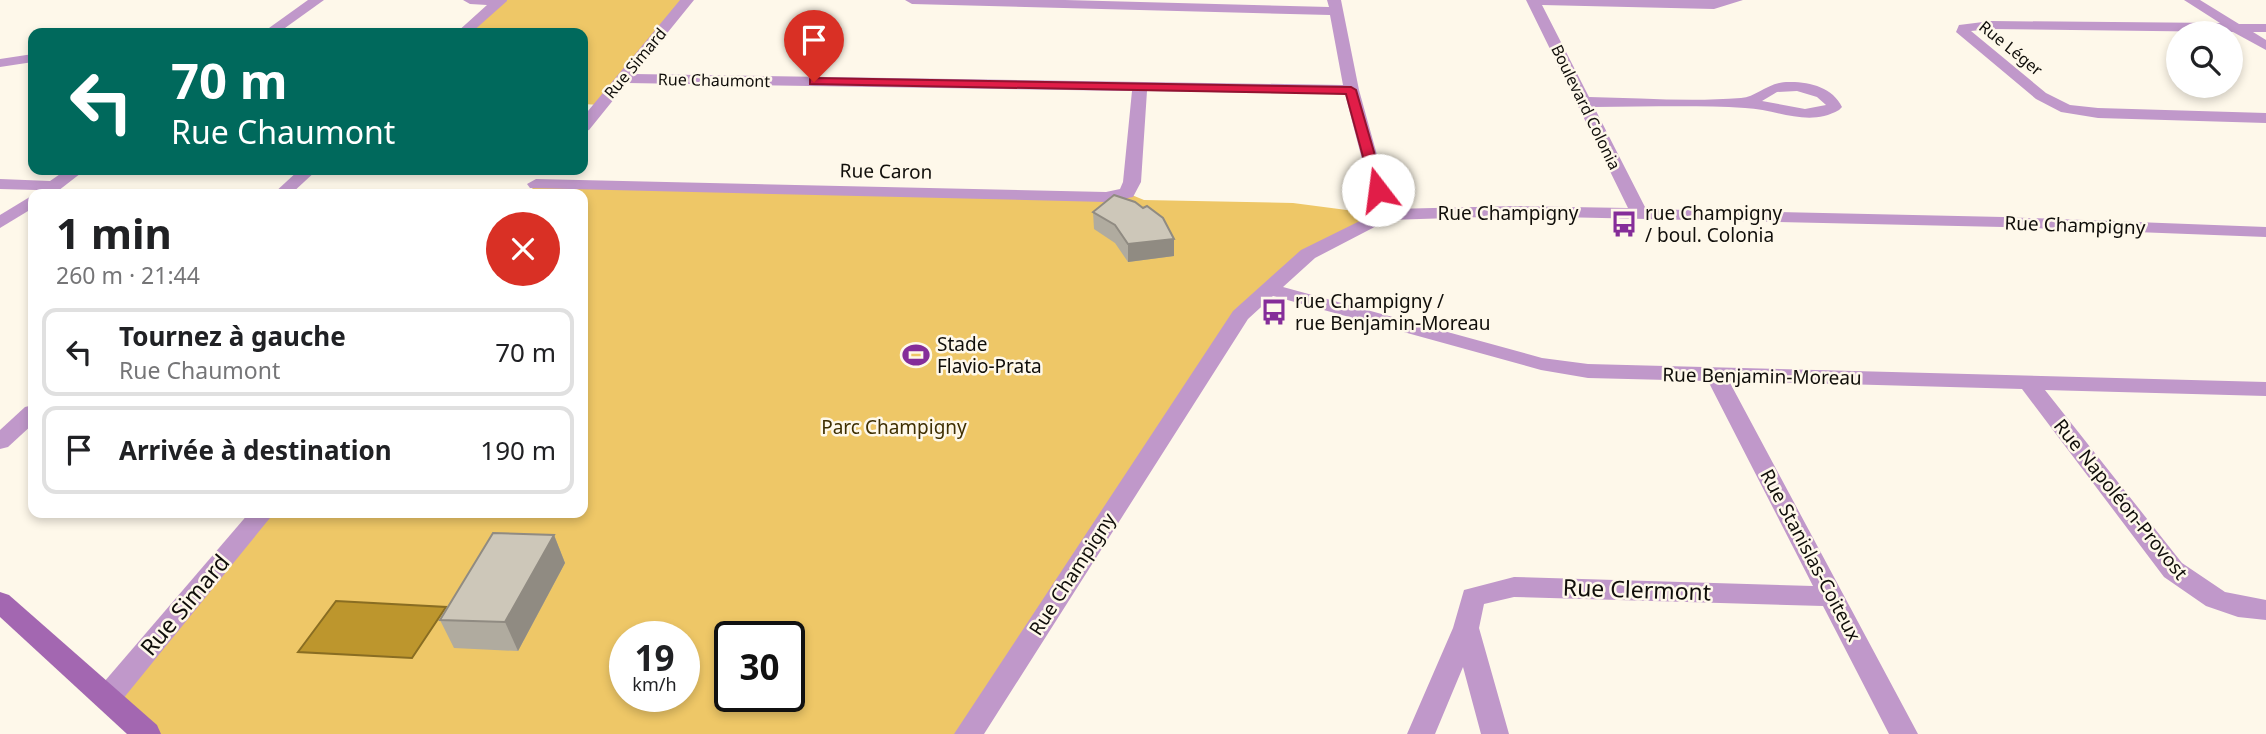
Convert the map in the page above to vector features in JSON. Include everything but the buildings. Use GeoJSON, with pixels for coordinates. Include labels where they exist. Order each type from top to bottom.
{"type":"FeatureCollection","features":[{"type":"Feature","properties":{"kind":"street"},"geometry":{"type":"LineString","coordinates":[[276,28],[317,0]]}},
{"type":"Feature","properties":{"kind":"street"},"geometry":{"type":"LineString","coordinates":[[470,0],[500,0]]}},
{"type":"Feature","properties":{"kind":"street"},"geometry":{"type":"LineString","coordinates":[[469,28],[500,0]]}},
{"type":"Feature","properties":{"kind":"street","name":"Rue Simard"},"geometry":{"type":"LineString","coordinates":[[588,121],[687,0]]}},
{"type":"Feature","properties":{"kind":"street"},"geometry":{"type":"LineString","coordinates":[[912,0],[1335,6],[1351,90],[1385,215]]}},
{"type":"Feature","properties":{"kind":"street"},"geometry":{"type":"LineString","coordinates":[[1534,0],[1714,5],[1736,0]]}},
{"type":"Feature","properties":{"kind":"street","name":"Boulevard Colonia"},"geometry":{"type":"LineString","coordinates":[[1534,0],[1639,214]]}},
{"type":"Feature","properties":{"kind":"street"},"geometry":{"type":"LineString","coordinates":[[2191,0],[2225,21]]}},
{"type":"Feature","properties":{"kind":"street","name":"Rue Léger"},"geometry":{"type":"LineString","coordinates":[[2166,27],[1991,25],[1964,27],[1964,32],[2041,96],[2066,109],[2098,113],[2266,118]]}},
{"type":"Feature","properties":{"kind":"street"},"geometry":{"type":"LineString","coordinates":[[2243,28],[2266,29]]}},
{"type":"Feature","properties":{"kind":"street"},"geometry":{"type":"LineString","coordinates":[[2243,32],[2266,46]]}},
{"type":"Feature","properties":{"kind":"street"},"geometry":{"type":"LineString","coordinates":[[0,62],[28,59]]}},
{"type":"Feature","properties":{"kind":"street","name":"Rue Chaumont"},"geometry":{"type":"LineString","coordinates":[[624,78],[1351,90]]}},
{"type":"Feature","properties":{"kind":"street","name":"Rue Caron"},"geometry":{"type":"LineString","coordinates":[[588,190],[1106,197],[1127,193],[1132,183],[1140,88]]}},
{"type":"Feature","properties":{"kind":"street"},"geometry":{"type":"LineString","coordinates":[[1582,102],[1748,103]]}},
{"type":"Feature","properties":{"kind":"street"},"geometry":{"type":"LineString","coordinates":[[588,104],[600,105]]}},
{"type":"Feature","properties":{"kind":"street"},"geometry":{"type":"LineString","coordinates":[[50,189],[70,175]]}},
{"type":"Feature","properties":{"kind":"street"},"geometry":{"type":"LineString","coordinates":[[287,189],[303,175]]}},
{"type":"Feature","properties":{"kind":"street"},"geometry":{"type":"LineString","coordinates":[[532,189],[544,175]]}},
{"type":"Feature","properties":{"kind":"street"},"geometry":{"type":"LineString","coordinates":[[0,184],[41,189]]}},
{"type":"Feature","properties":{"kind":"street"},"geometry":{"type":"LineString","coordinates":[[0,223],[28,203]]}},
{"type":"Feature","properties":{"kind":"street","name":"Rue Champigny"},"geometry":{"type":"LineString","coordinates":[[968,734],[1240,315],[1308,254],[1385,215],[1516,211],[2003,222],[2266,232]]}},
{"type":"Feature","properties":{"kind":"street","name":"Rue Benjamin-Moreau"},"geometry":{"type":"LineString","coordinates":[[1269,289],[1541,364],[1588,371],[2266,388]]}},
{"type":"Feature","properties":{"kind":"street","name":"Rue Stanislas-Coiteux"},"geometry":{"type":"LineString","coordinates":[[1716,376],[1904,734]]}},
{"type":"Feature","properties":{"kind":"street","name":"Rue Napoléon-Provost"},"geometry":{"type":"LineString","coordinates":[[2028,382],[2173,570],[2191,586],[2217,602],[2266,610]]}},
{"type":"Feature","properties":{"kind":"street"},"geometry":{"type":"LineString","coordinates":[[0,442],[28,417]]}},
{"type":"Feature","properties":{"kind":"street","name":"Rue Simard"},"geometry":{"type":"LineString","coordinates":[[108,697],[258,518]]}},
{"type":"Feature","properties":{"kind":"street","name":"Rue Clermont"},"geometry":{"type":"LineString","coordinates":[[1421,734],[1466,628],[1473,597],[1514,587],[1833,596]]}},
{"type":"Feature","properties":{"kind":"street"},"geometry":{"type":"LineString","coordinates":[[0,602],[108,697],[143,733]]}},
{"type":"Feature","properties":{"kind":"street"},"geometry":{"type":"LineString","coordinates":[[1466,628],[1495,734]]}},
{"type":"Feature","properties":{"kind":"green space"},"geometry":{"type":"Polygon","coordinates":[[[500,0],[687,0],[600,105],[588,104],[588,28],[469,28],[500,0]]]}},
{"type":"Feature","properties":{"kind":"green space","name":"Parc Champigny"},"geometry":{"type":"Polygon","coordinates":[[[536,184],[1127,193],[1144,200],[1293,203],[1385,215],[1308,254],[1240,315],[977,734],[147,734],[108,697],[258,518],[588,518],[588,189],[532,189],[536,184]]]}},
{"type":"Feature","properties":{"kind":"shaded area"},"geometry":{"type":"Polygon","coordinates":[[[336,601],[446,607],[412,658],[298,652],[336,601]]]}},
{"type":"Feature","properties":{"kind":"place","name":"rue Champigny / boul. Colonia"},"geometry":{"type":"Point","coordinates":[1624,224]}},
{"type":"Feature","properties":{"kind":"place","name":"rue Champigny / rue Benjamin-Moreau"},"geometry":{"type":"Point","coordinates":[1274,312]}},
{"type":"Feature","properties":{"kind":"place","name":"Stade Flavio-Prata"},"geometry":{"type":"Point","coordinates":[916,355]}},
{"type":"Feature","properties":{"kind":"route"},"geometry":{"type":"LineString","coordinates":[[814,82],[1351,90],[1378,190]]}}]}
